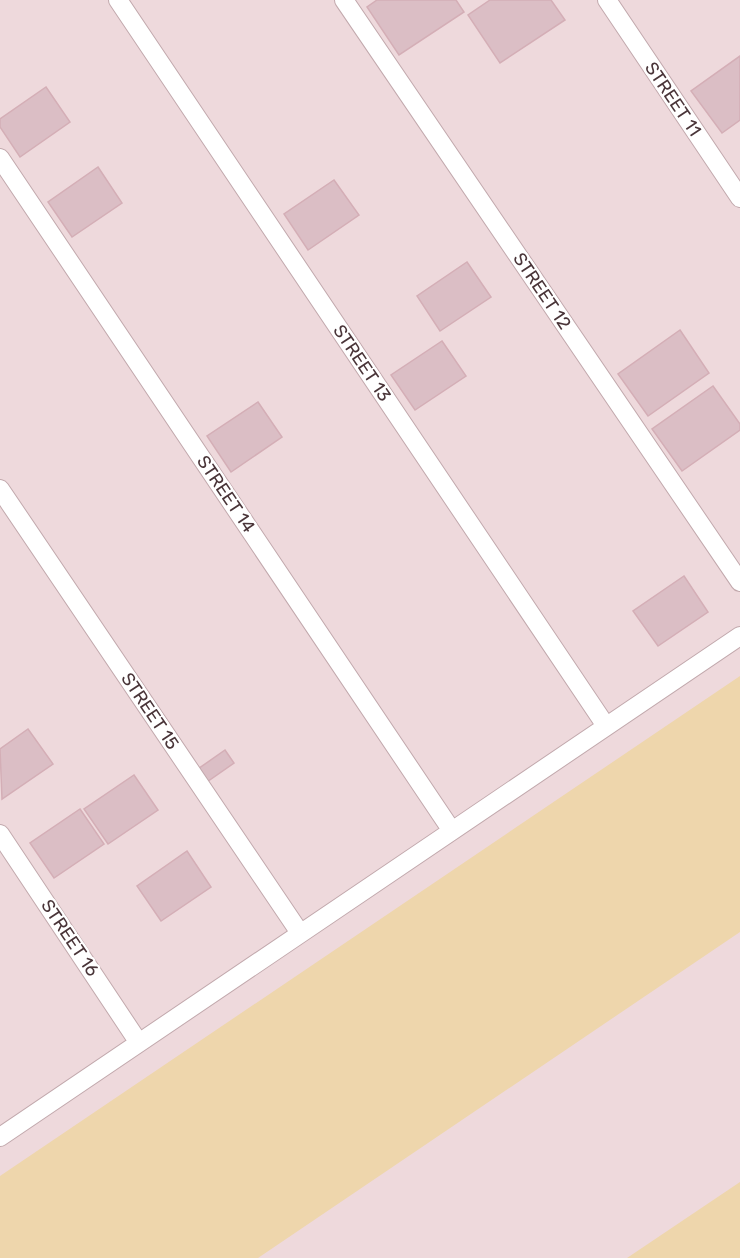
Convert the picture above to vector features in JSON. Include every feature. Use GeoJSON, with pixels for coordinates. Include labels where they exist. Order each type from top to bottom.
{"type":"FeatureCollection","features":[{"type":"Feature","properties":{"kind":"street","name":"STREET 13"},"geometry":{"type":"LineString","coordinates":[[118,0],[606,726]]}},
{"type":"Feature","properties":{"kind":"street","name":"STREET 12"},"geometry":{"type":"LineString","coordinates":[[344,0],[740,582]]}},
{"type":"Feature","properties":{"kind":"street","name":"STREET 11"},"geometry":{"type":"LineString","coordinates":[[607,0],[740,198]]}},
{"type":"Feature","properties":{"kind":"street","name":"STREET 14"},"geometry":{"type":"LineString","coordinates":[[0,158],[452,831]]}},
{"type":"Feature","properties":{"kind":"street","name":"STREET 15"},"geometry":{"type":"LineString","coordinates":[[0,489],[300,933]]}},
{"type":"Feature","properties":{"kind":"street"},"geometry":{"type":"LineString","coordinates":[[0,1137],[740,636]]}},
{"type":"Feature","properties":{"kind":"street","name":"STREET 16"},"geometry":{"type":"LineString","coordinates":[[0,834],[139,1042]]}},
{"type":"Feature","properties":{"kind":"shaded area"},"geometry":{"type":"Polygon","coordinates":[[[0,0],[740,0],[740,1258],[0,1258],[0,0]]]}},
{"type":"Feature","properties":{"kind":"shaded area"},"geometry":{"type":"Polygon","coordinates":[[[740,676],[740,932],[258,1258],[0,1258],[0,1176],[740,676]]]}},
{"type":"Feature","properties":{"kind":"shaded area"},"geometry":{"type":"Polygon","coordinates":[[[740,1182],[740,1258],[627,1258],[740,1182]]]}},
{"type":"Feature","properties":{"kind":"building"},"geometry":{"type":"Polygon","coordinates":[[[377,0],[456,0],[464,12],[399,55],[367,7],[377,0]]]}},
{"type":"Feature","properties":{"kind":"building"},"geometry":{"type":"Polygon","coordinates":[[[490,0],[551,0],[565,20],[500,63],[468,15],[490,0]]]}},
{"type":"Feature","properties":{"kind":"building"},"geometry":{"type":"Polygon","coordinates":[[[740,56],[740,120],[722,133],[691,91],[740,56]]]}},
{"type":"Feature","properties":{"kind":"building"},"geometry":{"type":"Polygon","coordinates":[[[46,87],[70,122],[20,157],[0,127],[0,119],[46,87]]]}},
{"type":"Feature","properties":{"kind":"building"},"geometry":{"type":"Polygon","coordinates":[[[98,167],[122,203],[72,237],[48,202],[98,167]]]}},
{"type":"Feature","properties":{"kind":"building"},"geometry":{"type":"Polygon","coordinates":[[[334,180],[359,215],[308,250],[284,214],[334,180]]]}},
{"type":"Feature","properties":{"kind":"building"},"geometry":{"type":"Polygon","coordinates":[[[467,262],[491,297],[440,331],[417,296],[467,262]]]}},
{"type":"Feature","properties":{"kind":"building"},"geometry":{"type":"Polygon","coordinates":[[[680,330],[709,373],[648,416],[618,374],[680,330]]]}},
{"type":"Feature","properties":{"kind":"building"},"geometry":{"type":"Polygon","coordinates":[[[442,341],[466,376],[415,410],[391,375],[442,341]]]}},
{"type":"Feature","properties":{"kind":"building"},"geometry":{"type":"Polygon","coordinates":[[[713,386],[740,424],[740,430],[682,471],[652,429],[713,386]]]}},
{"type":"Feature","properties":{"kind":"building"},"geometry":{"type":"Polygon","coordinates":[[[258,402],[282,437],[231,472],[207,436],[258,402]]]}},
{"type":"Feature","properties":{"kind":"building"},"geometry":{"type":"Polygon","coordinates":[[[684,576],[708,612],[658,646],[633,611],[684,576]]]}},
{"type":"Feature","properties":{"kind":"building"},"geometry":{"type":"Polygon","coordinates":[[[28,729],[53,764],[2,799],[0,749],[28,729]]]}},
{"type":"Feature","properties":{"kind":"building"},"geometry":{"type":"Polygon","coordinates":[[[225,750],[234,763],[204,784],[195,771],[225,750]]]}},
{"type":"Feature","properties":{"kind":"building"},"geometry":{"type":"Polygon","coordinates":[[[134,775],[158,810],[108,844],[84,809],[134,775]]]}},
{"type":"Feature","properties":{"kind":"building"},"geometry":{"type":"Polygon","coordinates":[[[80,809],[104,844],[54,878],[30,843],[80,809]]]}},
{"type":"Feature","properties":{"kind":"building"},"geometry":{"type":"Polygon","coordinates":[[[187,851],[211,887],[161,921],[137,886],[187,851]]]}}]}
